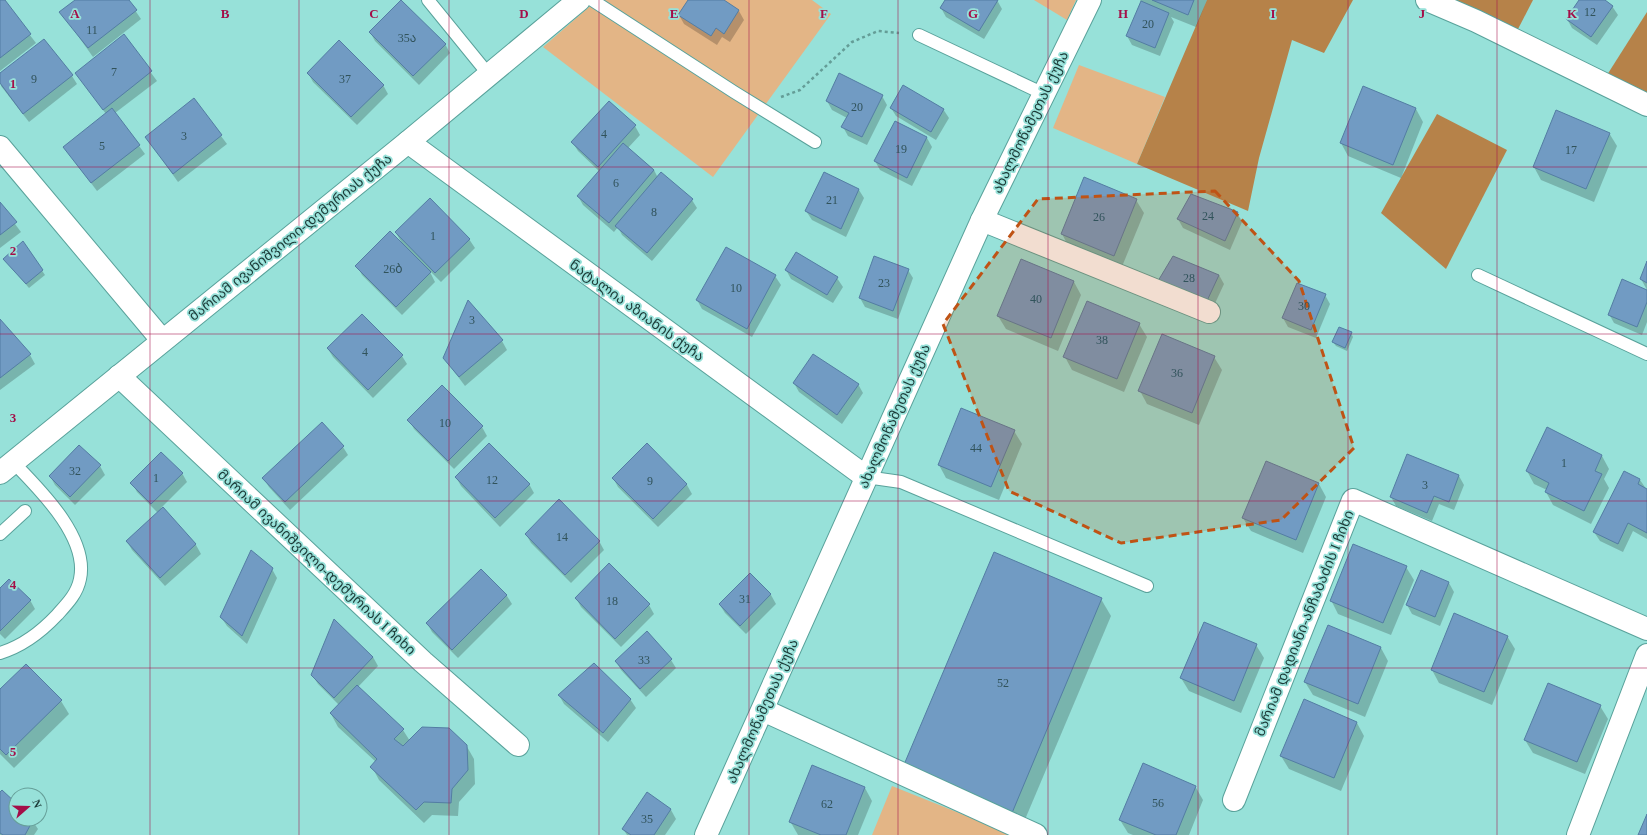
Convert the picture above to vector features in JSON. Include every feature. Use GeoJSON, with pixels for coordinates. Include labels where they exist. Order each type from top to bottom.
{"type":"FeatureCollection","features":[{"type":"Feature","properties":{"kind":"street","name":"მარიამ ივანიშვილი-დემურიას ქუჩა"},"geometry":{"type":"LineString","coordinates":[[6,467],[408,142],[579,0]]}},
{"type":"Feature","properties":{"kind":"street","name":"ახალმოწამეთას ქუჩა"},"geometry":{"type":"LineString","coordinates":[[706,835],[982,220],[1090,0]]}},
{"type":"Feature","properties":{"kind":"street"},"geometry":{"type":"LineString","coordinates":[[1427,0],[1476,21],[1647,105]]}},
{"type":"Feature","properties":{"kind":"street","name":"ნატალია აზიანის ქუჩა"},"geometry":{"type":"LineString","coordinates":[[408,142],[866,478]]}},
{"type":"Feature","properties":{"kind":"street"},"geometry":{"type":"LineString","coordinates":[[0,147],[162,340]]}},
{"type":"Feature","properties":{"kind":"street"},"geometry":{"type":"LineString","coordinates":[[982,220],[1209,312]]}},
{"type":"Feature","properties":{"kind":"street","name":"მარიამ ივანიშვილი-დემურიას I ჩიხი"},"geometry":{"type":"LineString","coordinates":[[119,376],[423,662],[518,745]]}},
{"type":"Feature","properties":{"kind":"street","name":"მარიამ დადიანი-ანჩაბაძის I ჩიხი"},"geometry":{"type":"LineString","coordinates":[[1234,800],[1353,500],[1647,629]]}},
{"type":"Feature","properties":{"kind":"street"},"geometry":{"type":"LineString","coordinates":[[1578,835],[1647,655]]}},
{"type":"Feature","properties":{"kind":"street"},"geometry":{"type":"LineString","coordinates":[[763,710],[1036,835]]}},
{"type":"Feature","properties":{"kind":"lane"},"geometry":{"type":"LineString","coordinates":[[428,0],[489,75]]}},
{"type":"Feature","properties":{"kind":"lane"},"geometry":{"type":"LineString","coordinates":[[592,0],[756,106],[815,142]]}},
{"type":"Feature","properties":{"kind":"lane"},"geometry":{"type":"LineString","coordinates":[[919,35],[1044,94]]}},
{"type":"Feature","properties":{"kind":"lane"},"geometry":{"type":"LineString","coordinates":[[1478,275],[1647,354]]}},
{"type":"Feature","properties":{"kind":"lane"},"geometry":{"type":"LineString","coordinates":[[0,653],[14,649],[43,629],[72,598],[80,579],[80,556],[65,522],[50,501],[6,467]]}},
{"type":"Feature","properties":{"kind":"lane"},"geometry":{"type":"LineString","coordinates":[[866,478],[901,482],[1147,586]]}},
{"type":"Feature","properties":{"kind":"lane"},"geometry":{"type":"LineString","coordinates":[[0,534],[25,511]]}},
{"type":"Feature","properties":{"kind":"path"},"geometry":{"type":"LineString","coordinates":[[756,106],[800,90],[852,42],[878,31],[919,35]]}},
{"type":"Feature","properties":{"kind":"highlighted area"},"geometry":{"type":"Polygon","coordinates":[[[1215,191],[1299,281],[1354,448],[1281,520],[1121,543],[1009,491],[943,324],[1038,199],[1215,191]]]}},
{"type":"Feature","properties":{"kind":"shaded area"},"geometry":{"type":"Polygon","coordinates":[[[597,0],[812,0],[831,14],[713,177],[543,47],[597,0]]]}},
{"type":"Feature","properties":{"kind":"shaded area"},"geometry":{"type":"Polygon","coordinates":[[[1034,0],[1076,0],[1067,20],[1034,0]]]}},
{"type":"Feature","properties":{"kind":"shaded area"},"geometry":{"type":"Polygon","coordinates":[[[1207,0],[1353,0],[1324,53],[1292,40],[1259,158],[1248,211],[1137,164],[1207,0]]]}},
{"type":"Feature","properties":{"kind":"shaded area"},"geometry":{"type":"Polygon","coordinates":[[[1446,0],[1533,0],[1517,31],[1446,0]]]}},
{"type":"Feature","properties":{"kind":"shaded area"},"geometry":{"type":"Polygon","coordinates":[[[1647,12],[1647,94],[1607,75],[1647,12]]]}},
{"type":"Feature","properties":{"kind":"shaded area"},"geometry":{"type":"Polygon","coordinates":[[[1079,65],[1165,97],[1137,164],[1053,128],[1079,65]]]}},
{"type":"Feature","properties":{"kind":"shaded area"},"geometry":{"type":"Polygon","coordinates":[[[1437,114],[1507,150],[1446,269],[1381,213],[1437,114]]]}},
{"type":"Feature","properties":{"kind":"shaded area"},"geometry":{"type":"Polygon","coordinates":[[[892,786],[1014,835],[872,835],[892,786]]]}},
{"type":"Feature","properties":{"kind":"building"},"geometry":{"type":"Polygon","coordinates":[[[0,0],[5,0],[31,34],[0,58],[0,0]]]}},
{"type":"Feature","properties":{"kind":"building"},"geometry":{"type":"Polygon","coordinates":[[[75,0],[129,0],[137,10],[88,48],[59,12],[75,0]]]}},
{"type":"Feature","properties":{"kind":"building"},"geometry":{"type":"Polygon","coordinates":[[[401,0],[446,44],[413,76],[369,32],[401,0]]]}},
{"type":"Feature","properties":{"kind":"building"},"geometry":{"type":"Polygon","coordinates":[[[688,0],[724,0],[739,10],[724,34],[716,28],[711,36],[678,15],[688,0]]]}},
{"type":"Feature","properties":{"kind":"building"},"geometry":{"type":"Polygon","coordinates":[[[945,0],[998,0],[979,31],[940,8],[945,0]]]}},
{"type":"Feature","properties":{"kind":"building"},"geometry":{"type":"Polygon","coordinates":[[[1152,0],[1194,0],[1188,15],[1152,0]]]}},
{"type":"Feature","properties":{"kind":"building"},"geometry":{"type":"Polygon","coordinates":[[[1579,0],[1605,0],[1613,6],[1591,37],[1566,19],[1579,0]]]}},
{"type":"Feature","properties":{"kind":"building"},"geometry":{"type":"Polygon","coordinates":[[[1141,1],[1169,13],[1155,48],[1126,36],[1141,1]]]}},
{"type":"Feature","properties":{"kind":"building"},"geometry":{"type":"Polygon","coordinates":[[[124,34],[152,71],[103,110],[75,73],[124,34]]]}},
{"type":"Feature","properties":{"kind":"building"},"geometry":{"type":"Polygon","coordinates":[[[44,39],[73,75],[23,114],[0,83],[0,73],[44,39]]]}},
{"type":"Feature","properties":{"kind":"building"},"geometry":{"type":"Polygon","coordinates":[[[339,40],[384,85],[351,117],[307,73],[339,40]]]}},
{"type":"Feature","properties":{"kind":"building"},"geometry":{"type":"Polygon","coordinates":[[[839,73],[883,95],[862,137],[841,127],[849,113],[826,101],[839,73]]]}},
{"type":"Feature","properties":{"kind":"building"},"geometry":{"type":"Polygon","coordinates":[[[903,85],[944,109],[931,132],[890,108],[903,85]]]}},
{"type":"Feature","properties":{"kind":"building"},"geometry":{"type":"Polygon","coordinates":[[[1363,86],[1416,108],[1393,165],[1340,143],[1363,86]]]}},
{"type":"Feature","properties":{"kind":"building"},"geometry":{"type":"Polygon","coordinates":[[[194,98],[222,135],[173,174],[145,137],[194,98]]]}},
{"type":"Feature","properties":{"kind":"building"},"geometry":{"type":"Polygon","coordinates":[[[609,101],[636,125],[598,167],[571,142],[609,101]]]}},
{"type":"Feature","properties":{"kind":"building"},"geometry":{"type":"Polygon","coordinates":[[[112,108],[140,145],[91,183],[63,147],[112,108]]]}},
{"type":"Feature","properties":{"kind":"building"},"geometry":{"type":"Polygon","coordinates":[[[1556,110],[1610,133],[1586,189],[1533,167],[1556,110]]]}},
{"type":"Feature","properties":{"kind":"building"},"geometry":{"type":"Polygon","coordinates":[[[895,121],[927,137],[907,178],[874,161],[895,121]]]}},
{"type":"Feature","properties":{"kind":"building"},"geometry":{"type":"Polygon","coordinates":[[[623,143],[654,170],[609,223],[577,196],[623,143]]]}},
{"type":"Feature","properties":{"kind":"building"},"geometry":{"type":"Polygon","coordinates":[[[661,172],[693,199],[647,253],[615,226],[661,172]]]}},
{"type":"Feature","properties":{"kind":"building"},"geometry":{"type":"Polygon","coordinates":[[[824,172],[859,189],[841,229],[805,211],[824,172]]]}},
{"type":"Feature","properties":{"kind":"building"},"geometry":{"type":"Polygon","coordinates":[[[1084,177],[1137,199],[1114,256],[1061,234],[1084,177]]]}},
{"type":"Feature","properties":{"kind":"building"},"geometry":{"type":"Polygon","coordinates":[[[1191,194],[1238,212],[1225,241],[1177,219],[1191,194]]]}},
{"type":"Feature","properties":{"kind":"building"},"geometry":{"type":"Polygon","coordinates":[[[430,198],[470,239],[435,273],[395,232],[430,198]]]}},
{"type":"Feature","properties":{"kind":"building"},"geometry":{"type":"Polygon","coordinates":[[[0,202],[17,222],[0,235],[0,202]]]}},
{"type":"Feature","properties":{"kind":"building"},"geometry":{"type":"Polygon","coordinates":[[[390,231],[431,272],[396,307],[355,266],[390,231]]]}},
{"type":"Feature","properties":{"kind":"building"},"geometry":{"type":"Polygon","coordinates":[[[23,241],[43,270],[26,284],[3,259],[23,241]]]}},
{"type":"Feature","properties":{"kind":"building"},"geometry":{"type":"Polygon","coordinates":[[[726,247],[776,275],[747,329],[696,300],[726,247]]]}},
{"type":"Feature","properties":{"kind":"building"},"geometry":{"type":"Polygon","coordinates":[[[796,252],[838,277],[827,295],[785,270],[796,252]]]}},
{"type":"Feature","properties":{"kind":"building"},"geometry":{"type":"Polygon","coordinates":[[[874,256],[909,269],[893,311],[859,298],[874,256]]]}},
{"type":"Feature","properties":{"kind":"building"},"geometry":{"type":"Polygon","coordinates":[[[1173,256],[1219,275],[1206,303],[1158,281],[1173,256]]]}},
{"type":"Feature","properties":{"kind":"building"},"geometry":{"type":"Polygon","coordinates":[[[1021,259],[1074,281],[1051,338],[997,316],[1021,259]]]}},
{"type":"Feature","properties":{"kind":"building"},"geometry":{"type":"Polygon","coordinates":[[[1647,261],[1647,283],[1640,279],[1647,261]]]}},
{"type":"Feature","properties":{"kind":"building"},"geometry":{"type":"Polygon","coordinates":[[[1622,279],[1647,290],[1647,302],[1637,327],[1608,315],[1622,279]]]}},
{"type":"Feature","properties":{"kind":"building"},"geometry":{"type":"Polygon","coordinates":[[[1297,283],[1326,294],[1311,330],[1282,318],[1297,283]]]}},
{"type":"Feature","properties":{"kind":"building"},"geometry":{"type":"Polygon","coordinates":[[[468,300],[503,340],[459,377],[443,358],[468,300]]]}},
{"type":"Feature","properties":{"kind":"building"},"geometry":{"type":"Polygon","coordinates":[[[1087,301],[1140,323],[1117,379],[1063,357],[1087,301]]]}},
{"type":"Feature","properties":{"kind":"building"},"geometry":{"type":"Polygon","coordinates":[[[362,314],[403,355],[368,390],[327,348],[362,314]]]}},
{"type":"Feature","properties":{"kind":"building"},"geometry":{"type":"Polygon","coordinates":[[[0,319],[31,354],[0,378],[0,319]]]}},
{"type":"Feature","properties":{"kind":"building"},"geometry":{"type":"Polygon","coordinates":[[[1339,327],[1352,332],[1345,348],[1332,342],[1339,327]]]}},
{"type":"Feature","properties":{"kind":"building"},"geometry":{"type":"Polygon","coordinates":[[[1162,334],[1215,356],[1192,413],[1138,391],[1162,334]]]}},
{"type":"Feature","properties":{"kind":"building"},"geometry":{"type":"Polygon","coordinates":[[[813,354],[859,384],[837,415],[793,383],[813,354]]]}},
{"type":"Feature","properties":{"kind":"building"},"geometry":{"type":"Polygon","coordinates":[[[442,385],[483,426],[448,461],[407,420],[442,385]]]}},
{"type":"Feature","properties":{"kind":"building"},"geometry":{"type":"Polygon","coordinates":[[[961,408],[1015,430],[991,487],[938,465],[961,408]]]}},
{"type":"Feature","properties":{"kind":"building"},"geometry":{"type":"Polygon","coordinates":[[[322,422],[344,446],[285,502],[262,478],[322,422]]]}},
{"type":"Feature","properties":{"kind":"building"},"geometry":{"type":"Polygon","coordinates":[[[1547,427],[1602,455],[1595,471],[1602,474],[1584,511],[1545,492],[1549,483],[1526,471],[1547,427]]]}},
{"type":"Feature","properties":{"kind":"building"},"geometry":{"type":"Polygon","coordinates":[[[489,443],[530,484],[495,518],[455,477],[489,443]]]}},
{"type":"Feature","properties":{"kind":"building"},"geometry":{"type":"Polygon","coordinates":[[[647,443],[687,484],[653,519],[612,478],[647,443]]]}},
{"type":"Feature","properties":{"kind":"building"},"geometry":{"type":"Polygon","coordinates":[[[79,445],[101,465],[70,497],[49,476],[79,445]]]}},
{"type":"Feature","properties":{"kind":"building"},"geometry":{"type":"Polygon","coordinates":[[[161,452],[183,473],[151,504],[130,483],[161,452]]]}},
{"type":"Feature","properties":{"kind":"building"},"geometry":{"type":"Polygon","coordinates":[[[1407,454],[1459,475],[1449,502],[1434,496],[1427,513],[1390,497],[1407,454]]]}},
{"type":"Feature","properties":{"kind":"building"},"geometry":{"type":"Polygon","coordinates":[[[1266,461],[1319,483],[1296,540],[1242,518],[1266,461]]]}},
{"type":"Feature","properties":{"kind":"building"},"geometry":{"type":"Polygon","coordinates":[[[1624,471],[1640,479],[1638,484],[1647,489],[1647,533],[1628,523],[1618,544],[1593,532],[1624,471]]]}},
{"type":"Feature","properties":{"kind":"building"},"geometry":{"type":"Polygon","coordinates":[[[559,499],[600,541],[565,575],[525,534],[559,499]]]}},
{"type":"Feature","properties":{"kind":"building"},"geometry":{"type":"Polygon","coordinates":[[[163,507],[196,544],[160,578],[126,541],[163,507]]]}},
{"type":"Feature","properties":{"kind":"building"},"geometry":{"type":"Polygon","coordinates":[[[1353,544],[1407,566],[1383,623],[1330,601],[1353,544]]]}},
{"type":"Feature","properties":{"kind":"building"},"geometry":{"type":"Polygon","coordinates":[[[251,550],[273,568],[242,636],[220,617],[251,550]]]}},
{"type":"Feature","properties":{"kind":"building"},"geometry":{"type":"Polygon","coordinates":[[[994,552],[1102,598],[1012,813],[903,767],[994,552]]]}},
{"type":"Feature","properties":{"kind":"building"},"geometry":{"type":"Polygon","coordinates":[[[609,563],[650,604],[615,639],[575,598],[609,563]]]}},
{"type":"Feature","properties":{"kind":"building"},"geometry":{"type":"Polygon","coordinates":[[[481,569],[507,595],[452,650],[426,623],[481,569]]]}},
{"type":"Feature","properties":{"kind":"building"},"geometry":{"type":"Polygon","coordinates":[[[1421,570],[1449,582],[1435,617],[1406,605],[1421,570]]]}},
{"type":"Feature","properties":{"kind":"building"},"geometry":{"type":"Polygon","coordinates":[[[750,573],[771,594],[740,626],[719,604],[750,573]]]}},
{"type":"Feature","properties":{"kind":"building"},"geometry":{"type":"Polygon","coordinates":[[[9,579],[31,600],[0,631],[0,588],[9,579]]]}},
{"type":"Feature","properties":{"kind":"building"},"geometry":{"type":"Polygon","coordinates":[[[1454,613],[1508,636],[1484,692],[1431,670],[1454,613]]]}},
{"type":"Feature","properties":{"kind":"building"},"geometry":{"type":"Polygon","coordinates":[[[334,619],[373,657],[334,698],[311,675],[334,619]]]}},
{"type":"Feature","properties":{"kind":"building"},"geometry":{"type":"Polygon","coordinates":[[[1204,622],[1257,644],[1234,701],[1180,678],[1204,622]]]}},
{"type":"Feature","properties":{"kind":"building"},"geometry":{"type":"Polygon","coordinates":[[[1328,625],[1381,647],[1358,704],[1304,682],[1328,625]]]}},
{"type":"Feature","properties":{"kind":"building"},"geometry":{"type":"Polygon","coordinates":[[[647,631],[672,659],[640,689],[615,661],[647,631]]]}},
{"type":"Feature","properties":{"kind":"building"},"geometry":{"type":"Polygon","coordinates":[[[594,663],[631,699],[603,733],[558,695],[594,663]]]}},
{"type":"Feature","properties":{"kind":"building"},"geometry":{"type":"Polygon","coordinates":[[[26,664],[62,700],[6,755],[0,749],[0,689],[26,664]]]}},
{"type":"Feature","properties":{"kind":"building"},"geometry":{"type":"Polygon","coordinates":[[[1548,683],[1601,705],[1577,762],[1524,740],[1548,683]]]}},
{"type":"Feature","properties":{"kind":"building"},"geometry":{"type":"Polygon","coordinates":[[[357,685],[404,729],[394,739],[403,746],[422,727],[449,728],[467,745],[468,770],[452,789],[451,803],[424,802],[416,810],[370,767],[377,759],[330,713],[357,685]]]}},
{"type":"Feature","properties":{"kind":"building"},"geometry":{"type":"Polygon","coordinates":[[[1304,699],[1357,722],[1334,778],[1280,756],[1304,699]]]}},
{"type":"Feature","properties":{"kind":"building"},"geometry":{"type":"Polygon","coordinates":[[[1143,763],[1196,786],[1176,835],[1156,835],[1119,820],[1143,763]]]}},
{"type":"Feature","properties":{"kind":"building"},"geometry":{"type":"Polygon","coordinates":[[[812,765],[865,787],[846,835],[821,835],[789,822],[812,765]]]}},
{"type":"Feature","properties":{"kind":"building"},"geometry":{"type":"Polygon","coordinates":[[[2,790],[8,796],[8,827],[29,827],[25,835],[3,835],[0,833],[0,792],[2,790]]]}},
{"type":"Feature","properties":{"kind":"building"},"geometry":{"type":"Polygon","coordinates":[[[647,792],[671,809],[654,835],[631,835],[622,829],[647,792]]]}},
{"type":"Feature","properties":{"kind":"building"},"geometry":{"type":"Polygon","coordinates":[[[1647,814],[1647,835],[1638,835],[1647,814]]]}}]}
